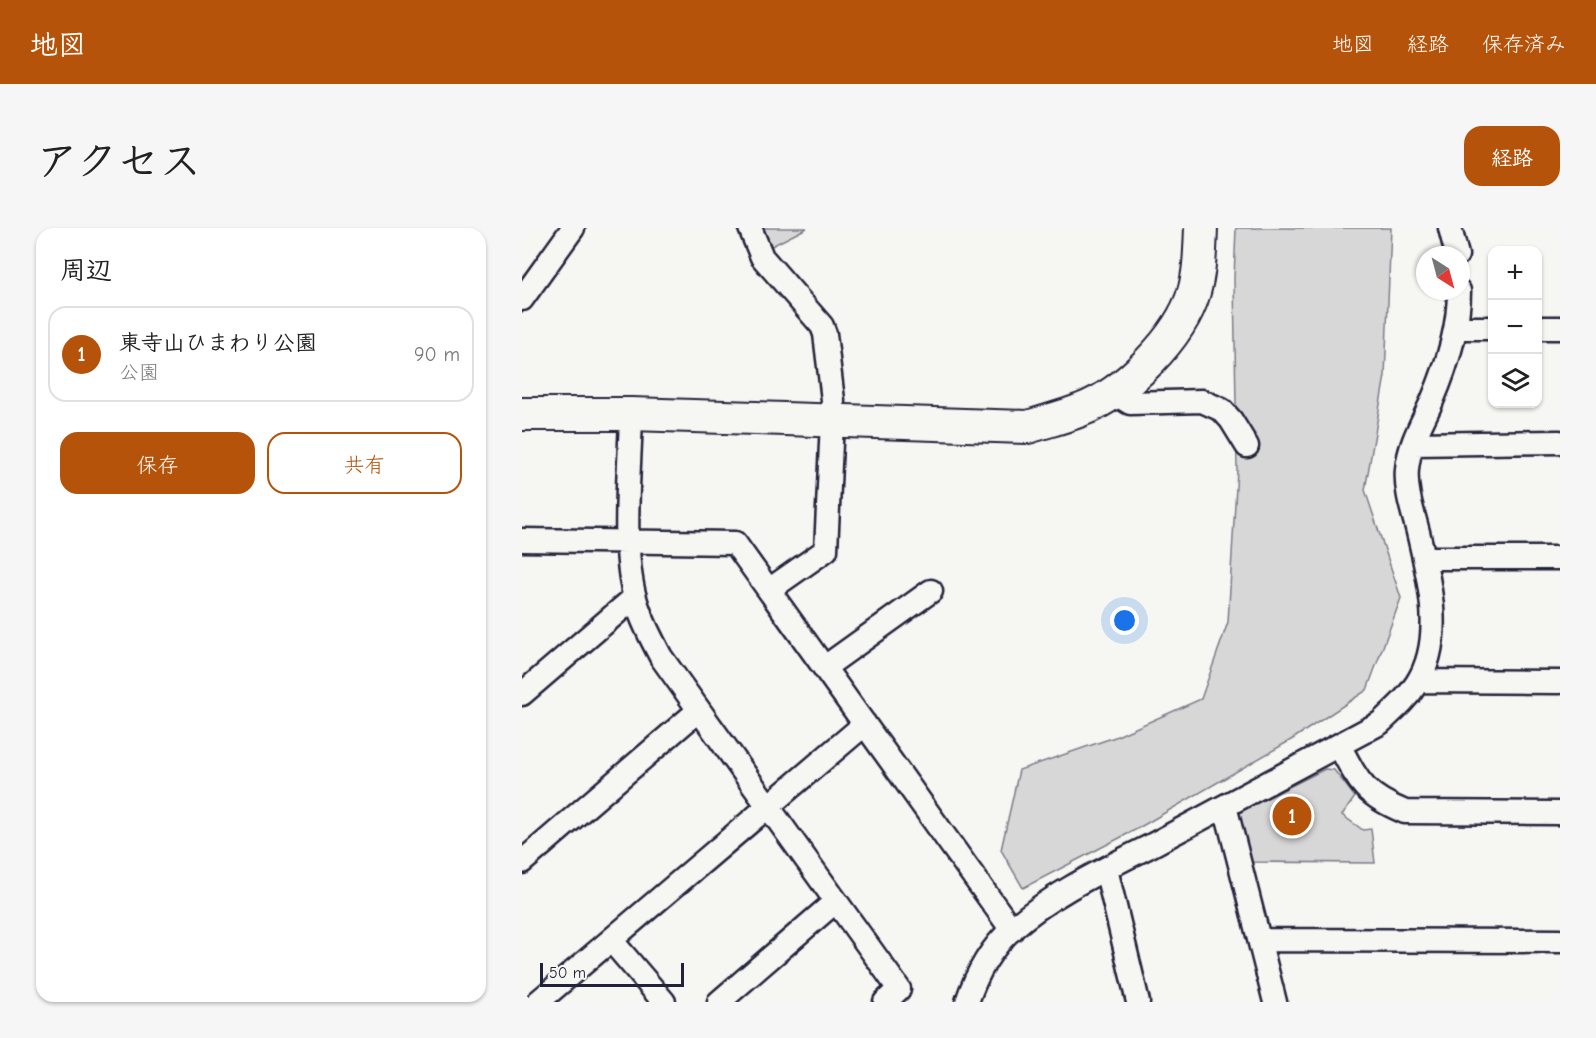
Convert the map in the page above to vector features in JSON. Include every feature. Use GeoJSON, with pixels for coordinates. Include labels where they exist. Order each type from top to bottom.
{"type":"FeatureCollection","features":[{"type":"Feature","properties":{"kind":"street"},"geometry":{"type":"LineString","coordinates":[[522,298],[573,228]]}},
{"type":"Feature","properties":{"kind":"street"},"geometry":{"type":"LineString","coordinates":[[750,228],[762,257],[822,326],[833,400],[826,550],[770,590]]}},
{"type":"Feature","properties":{"kind":"street"},"geometry":{"type":"LineString","coordinates":[[522,414],[631,414],[1028,427],[1083,410],[1114,393],[1147,364],[1179,321],[1193,295],[1200,263],[1201,228]]}},
{"type":"Feature","properties":{"kind":"street"},"geometry":{"type":"LineString","coordinates":[[1450,228],[1454,246]]}},
{"type":"Feature","properties":{"kind":"street"},"geometry":{"type":"LineString","coordinates":[[968,1002],[981,970],[994,950],[1012,930],[1041,906],[1380,723],[1402,704],[1419,681],[1430,648],[1433,623],[1424,558],[1409,494],[1407,470],[1413,444],[1434,398],[1457,328],[1459,300]]}},
{"type":"Feature","properties":{"kind":"street"},"geometry":{"type":"LineString","coordinates":[[1457,328],[1488,328]]}},
{"type":"Feature","properties":{"kind":"street"},"geometry":{"type":"LineString","coordinates":[[1542,328],[1560,328]]}},
{"type":"Feature","properties":{"kind":"street"},"geometry":{"type":"LineString","coordinates":[[1114,393],[1130,403],[1202,401],[1222,410],[1232,420],[1246,446]]}},
{"type":"Feature","properties":{"kind":"street"},"geometry":{"type":"LineString","coordinates":[[631,414],[628,540],[635,597],[645,628],[661,657],[899,989],[885,1002]]}},
{"type":"Feature","properties":{"kind":"street"},"geometry":{"type":"LineString","coordinates":[[1413,444],[1560,442]]}},
{"type":"Feature","properties":{"kind":"street"},"geometry":{"type":"LineString","coordinates":[[522,540],[735,543],[1012,930]]}},
{"type":"Feature","properties":{"kind":"street"},"geometry":{"type":"LineString","coordinates":[[1424,558],[1560,558]]}},
{"type":"Feature","properties":{"kind":"street"},"geometry":{"type":"LineString","coordinates":[[825,667],[931,591]]}},
{"type":"Feature","properties":{"kind":"street"},"geometry":{"type":"LineString","coordinates":[[522,694],[635,597]]}},
{"type":"Feature","properties":{"kind":"street"},"geometry":{"type":"LineString","coordinates":[[1419,681],[1560,682]]}},
{"type":"Feature","properties":{"kind":"street"},"geometry":{"type":"LineString","coordinates":[[522,862],[699,710]]}},
{"type":"Feature","properties":{"kind":"street"},"geometry":{"type":"LineString","coordinates":[[538,1002],[864,724]]}},
{"type":"Feature","properties":{"kind":"street"},"geometry":{"type":"LineString","coordinates":[[1339,746],[1364,788],[1382,803],[1405,812],[1560,813]]}},
{"type":"Feature","properties":{"kind":"street"},"geometry":{"type":"LineString","coordinates":[[1226,806],[1275,1002]]}},
{"type":"Feature","properties":{"kind":"street"},"geometry":{"type":"LineString","coordinates":[[1106,869],[1138,1002]]}},
{"type":"Feature","properties":{"kind":"street"},"geometry":{"type":"LineString","coordinates":[[719,1002],[836,901]]}},
{"type":"Feature","properties":{"kind":"street"},"geometry":{"type":"LineString","coordinates":[[611,940],[664,1002]]}},
{"type":"Feature","properties":{"kind":"street"},"geometry":{"type":"LineString","coordinates":[[1260,940],[1560,942]]}},
{"type":"Feature","properties":{"kind":"shaded area"},"geometry":{"type":"Polygon","coordinates":[[[754,228],[807,228],[762,251],[754,228]]]}},
{"type":"Feature","properties":{"kind":"shaded area"},"geometry":{"type":"Polygon","coordinates":[[[1236,228],[1391,228],[1385,376],[1365,490],[1401,598],[1367,690],[1291,740],[1135,830],[1023,888],[1001,850],[1019,770],[1115,737],[1201,699],[1228,622],[1237,470],[1234,279],[1236,228]]]}},
{"type":"Feature","properties":{"kind":"shaded area"},"geometry":{"type":"Polygon","coordinates":[[[1325,769],[1334,770],[1355,797],[1342,815],[1363,830],[1371,829],[1375,863],[1247,862],[1238,818],[1241,811],[1325,769]]]}},
{"type":"Feature","properties":{"kind":"place","name":"東寺山ひまわり公園"},"geometry":{"type":"Point","coordinates":[1292,816]}}]}
